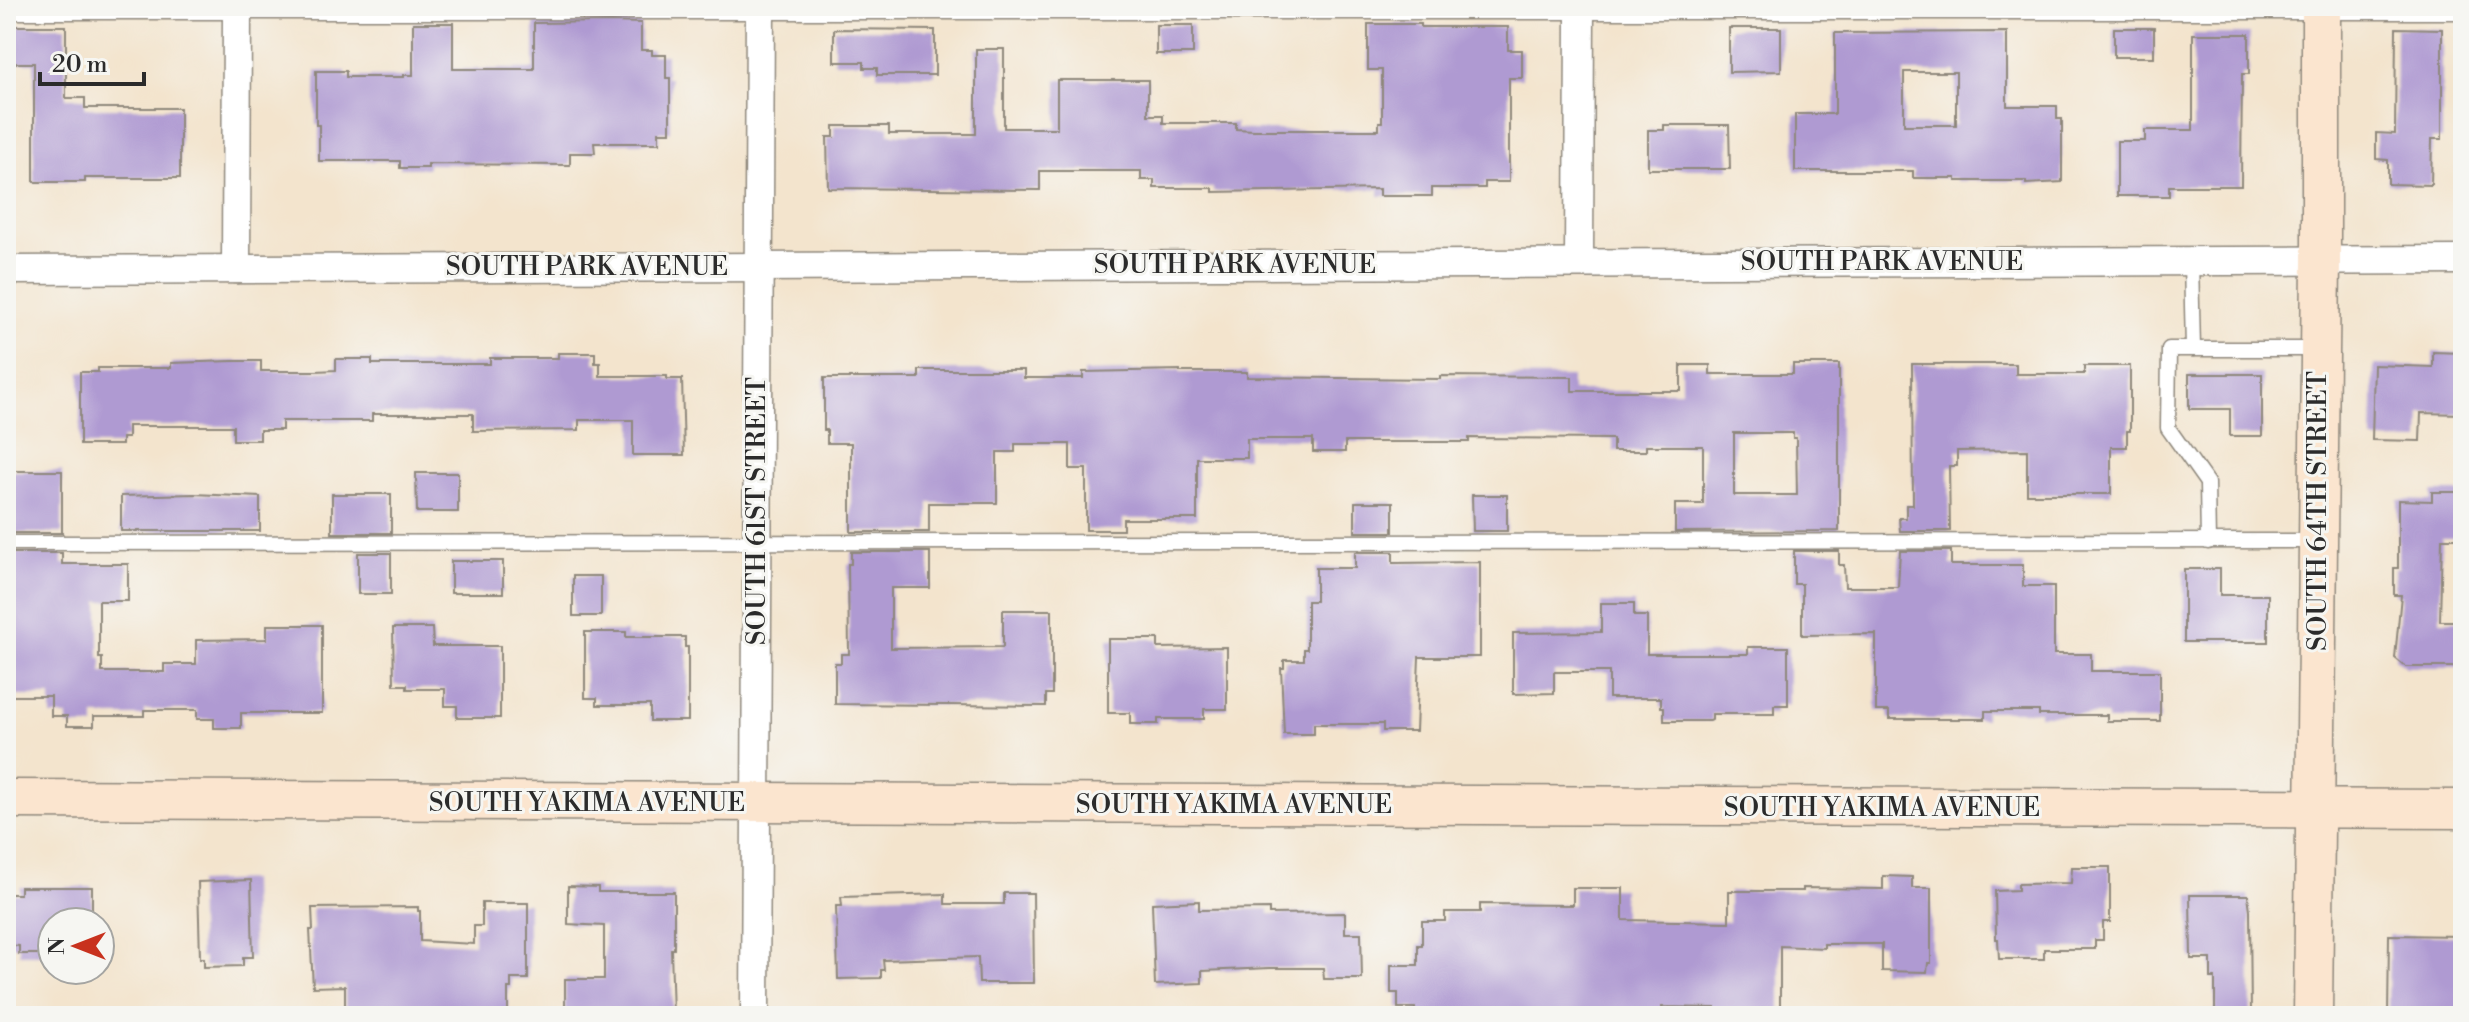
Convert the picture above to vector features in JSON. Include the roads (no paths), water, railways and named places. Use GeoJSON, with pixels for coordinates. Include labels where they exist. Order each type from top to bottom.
{"type":"FeatureCollection","features":[{"type":"Feature","properties":{"kind":"main road","name":"SOUTH 64TH STREET"},"geometry":{"type":"LineString","coordinates":[[2313,1016],[2321,9]]}},
{"type":"Feature","properties":{"kind":"main road","name":"SOUTH YAKIMA AVENUE"},"geometry":{"type":"LineString","coordinates":[[6,799],[2463,809]]}},
{"type":"Feature","properties":{"kind":"street"},"geometry":{"type":"LineString","coordinates":[[236,269],[237,9]]}},
{"type":"Feature","properties":{"kind":"street","name":"SOUTH 61ST STREET"},"geometry":{"type":"LineString","coordinates":[[755,1016],[760,9]]}},
{"type":"Feature","properties":{"kind":"street"},"geometry":{"type":"LineString","coordinates":[[1579,263],[1580,9]]}},
{"type":"Feature","properties":{"kind":"street","name":"SOUTH PARK AVENUE"},"geometry":{"type":"LineString","coordinates":[[6,270],[2463,260]]}},
{"type":"Feature","properties":{"kind":"lane"},"geometry":{"type":"LineString","coordinates":[[6,12],[237,9],[2321,9],[2463,12]]}},
{"type":"Feature","properties":{"kind":"lane"},"geometry":{"type":"LineString","coordinates":[[2191,261],[2193,349]]}},
{"type":"Feature","properties":{"kind":"lane"},"geometry":{"type":"LineString","coordinates":[[2208,542],[2207,483],[2168,428],[2169,349],[2319,349]]}},
{"type":"Feature","properties":{"kind":"lane"},"geometry":{"type":"LineString","coordinates":[[6,543],[2318,541]]}}]}
